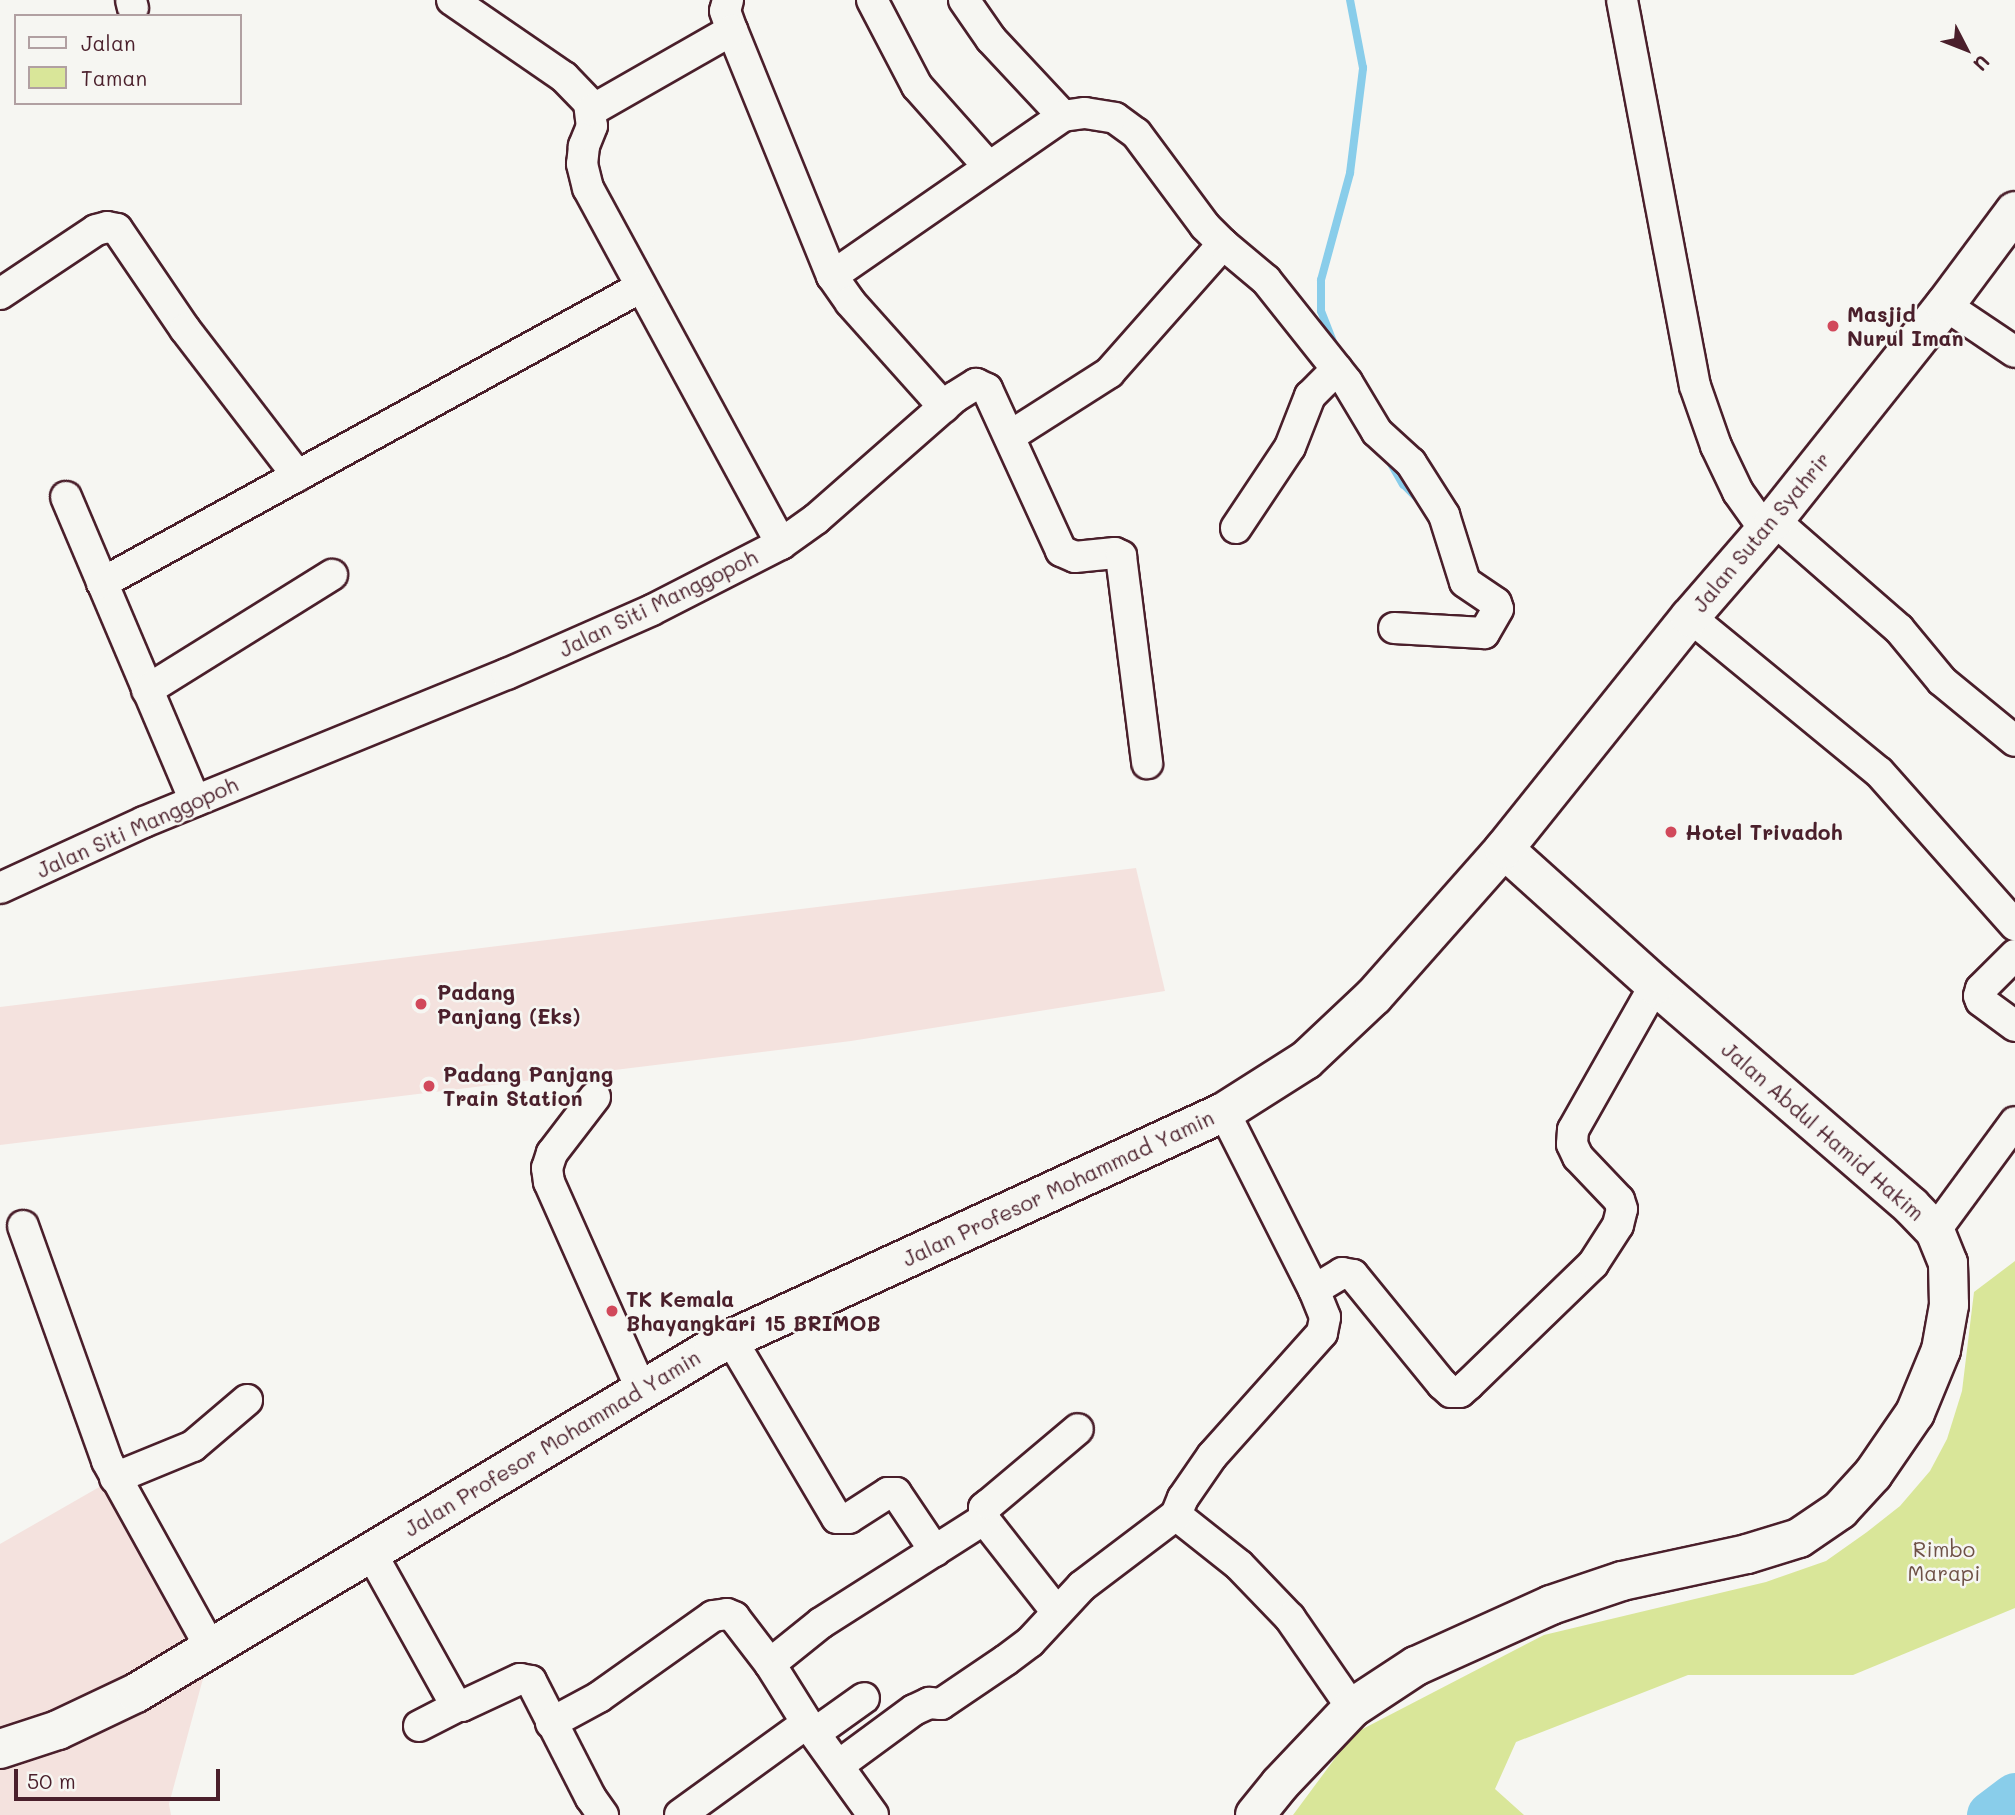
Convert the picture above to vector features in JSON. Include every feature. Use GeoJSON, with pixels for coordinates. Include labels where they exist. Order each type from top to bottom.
{"type":"FeatureCollection","features":[{"type":"Feature","properties":{"kind":"main road","name":"Jalan Sutan Syahrir"},"geometry":{"type":"LineString","coordinates":[[1504,849],[1690,617],[1770,525],[1945,305],[2015,211]]}},
{"type":"Feature","properties":{"kind":"main road","name":"Jalan Abdul Hamid Hakim"},"geometry":{"type":"LineString","coordinates":[[1255,1815],[1280,1784],[1352,1708],[1416,1666],[1551,1605],[1622,1581],[1747,1554],[1799,1538],[1840,1510],[1873,1474],[1915,1413],[1941,1350],[1950,1305],[1948,1263],[1936,1231],[1911,1206],[1655,985],[1504,849]]}},
{"type":"Feature","properties":{"kind":"main road","name":"Jalan Profesor Mohammad Yamin"},"geometry":{"type":"LineString","coordinates":[[0,1749],[58,1730],[93,1714],[211,1649],[641,1389],[731,1339],[1224,1112],[1286,1074],[1341,1030],[1406,962],[1504,849]]}},
{"type":"Feature","properties":{"kind":"street"},"geometry":{"type":"LineString","coordinates":[[452,0],[564,77],[583,94],[592,110],[732,30]]}},
{"type":"Feature","properties":{"kind":"street"},"geometry":{"type":"LineString","coordinates":[[727,0],[725,11],[732,30],[832,276],[850,302],[944,407]]}},
{"type":"Feature","properties":{"kind":"street"},"geometry":{"type":"LineString","coordinates":[[872,0],[917,86],[988,166]]}},
{"type":"Feature","properties":{"kind":"street"},"geometry":{"type":"LineString","coordinates":[[964,0],[991,39],[1063,116]]}},
{"type":"Feature","properties":{"kind":"street"},"geometry":{"type":"LineString","coordinates":[[1622,0],[1648,152],[1695,386],[1716,446],[1738,492],[1770,525],[1899,629],[1942,681],[2015,741]]}},
{"type":"Feature","properties":{"kind":"street","name":"Jalan Siti Manggopoh"},"geometry":{"type":"LineString","coordinates":[[0,888],[195,801],[508,674],[652,610],[781,544],[588,188],[583,173],[582,153],[592,126],[592,110]]}},
{"type":"Feature","properties":{"kind":"street"},"geometry":{"type":"LineString","coordinates":[[832,276],[1063,116],[1085,113],[1115,118],[1124,123],[1223,244],[1266,280],[1337,369],[1377,432],[1405,455],[1444,515],[1465,582],[1496,603],[1499,609],[1484,633],[1394,628]]}},
{"type":"Feature","properties":{"kind":"street"},"geometry":{"type":"LineString","coordinates":[[0,294],[96,230],[107,227],[117,229],[186,330],[298,476]]}},
{"type":"Feature","properties":{"kind":"street"},"geometry":{"type":"LineString","coordinates":[[1010,436],[1108,373],[1223,244]]}},
{"type":"Feature","properties":{"kind":"street"},"geometry":{"type":"LineString","coordinates":[[102,583],[641,287]]}},
{"type":"Feature","properties":{"kind":"street"},"geometry":{"type":"LineString","coordinates":[[1945,305],[2015,352]]}},
{"type":"Feature","properties":{"kind":"street"},"geometry":{"type":"LineString","coordinates":[[1236,528],[1290,447],[1310,396],[1337,369]]}},
{"type":"Feature","properties":{"kind":"street"},"geometry":{"type":"LineString","coordinates":[[781,544],[876,469],[944,407],[976,384],[981,384],[1010,436],[1061,551],[1074,557],[1115,553],[1121,556],[1147,763]]}},
{"type":"Feature","properties":{"kind":"street"},"geometry":{"type":"LineString","coordinates":[[66,497],[195,801]]}},
{"type":"Feature","properties":{"kind":"street"},"geometry":{"type":"LineString","coordinates":[[147,690],[332,575]]}},
{"type":"Feature","properties":{"kind":"street"},"geometry":{"type":"LineString","coordinates":[[1690,617],[1879,772],[2015,925]]}},
{"type":"Feature","properties":{"kind":"street"},"geometry":{"type":"LineString","coordinates":[[2015,955],[1981,989],[1979,996],[1981,1001],[2015,1026]]}},
{"type":"Feature","properties":{"kind":"street"},"geometry":{"type":"LineString","coordinates":[[1314,1290],[1342,1273],[1353,1275],[1442,1384],[1451,1392],[1460,1392],[1468,1385],[1593,1264],[1618,1225],[1622,1209],[1619,1200],[1578,1157],[1572,1144],[1573,1130],[1655,985]]}},
{"type":"Feature","properties":{"kind":"street"},"geometry":{"type":"LineString","coordinates":[[595,1097],[552,1153],[547,1168],[549,1182],[641,1389]]}},
{"type":"Feature","properties":{"kind":"street"},"geometry":{"type":"LineString","coordinates":[[839,1765],[914,1710],[929,1703],[941,1704],[1006,1660],[1030,1642],[1082,1586],[1176,1514],[1183,1498],[1212,1456],[1322,1333],[1325,1317],[1314,1290],[1224,1112]]}},
{"type":"Feature","properties":{"kind":"street"},"geometry":{"type":"LineString","coordinates":[[1936,1231],[2015,1122]]}},
{"type":"Feature","properties":{"kind":"street"},"geometry":{"type":"LineString","coordinates":[[23,1226],[98,1438],[115,1478],[211,1649]]}},
{"type":"Feature","properties":{"kind":"street"},"geometry":{"type":"LineString","coordinates":[[731,1339],[837,1518],[849,1518],[892,1491],[899,1495],[935,1550]]}},
{"type":"Feature","properties":{"kind":"street"},"geometry":{"type":"LineString","coordinates":[[115,1478],[193,1446],[247,1400]]}},
{"type":"Feature","properties":{"kind":"street"},"geometry":{"type":"LineString","coordinates":[[1056,1612],[984,1519],[984,1508],[1078,1429]]}},
{"type":"Feature","properties":{"kind":"street"},"geometry":{"type":"LineString","coordinates":[[1176,1514],[1239,1565],[1290,1618],[1352,1708]]}},
{"type":"Feature","properties":{"kind":"street"},"geometry":{"type":"LineString","coordinates":[[770,1664],[821,1623],[984,1519]]}},
{"type":"Feature","properties":{"kind":"street"},"geometry":{"type":"LineString","coordinates":[[370,1551],[458,1706]]}},
{"type":"Feature","properties":{"kind":"street"},"geometry":{"type":"LineString","coordinates":[[551,1723],[599,1697],[721,1613],[734,1617],[770,1664],[811,1728],[873,1815]]}},
{"type":"Feature","properties":{"kind":"street"},"geometry":{"type":"LineString","coordinates":[[419,1726],[458,1706],[527,1679],[531,1681],[551,1723],[603,1815]]}},
{"type":"Feature","properties":{"kind":"street"},"geometry":{"type":"LineString","coordinates":[[680,1815],[811,1728],[864,1698]]}},
{"type":"Feature","properties":{"kind":"shaded area"},"geometry":{"type":"Polygon","coordinates":[[[1136,868],[1165,991],[851,1041],[0,1145],[0,1007],[1136,868]]]}},
{"type":"Feature","properties":{"kind":"shaded area"},"geometry":{"type":"Polygon","coordinates":[[[115,1478],[211,1649],[169,1804],[171,1815],[0,1815],[0,1544],[115,1478]]]}},
{"type":"Feature","properties":{"kind":"green space","name":"Rimbo Marapi"},"geometry":{"type":"Polygon","coordinates":[[[2015,1261],[2015,1608],[1853,1675],[1688,1675],[1516,1742],[1495,1789],[1524,1815],[1293,1815],[1353,1734],[1544,1635],[1766,1582],[1826,1561],[1867,1532],[1900,1506],[1930,1471],[1947,1439],[1962,1391],[1974,1292],[2015,1261]]]}},
{"type":"Feature","properties":{"kind":"waterway"},"geometry":{"type":"LineString","coordinates":[[1337,352],[1321,311],[1321,280],[1350,173],[1363,68],[1350,0]]}},
{"type":"Feature","properties":{"kind":"waterway"},"geometry":{"type":"LineString","coordinates":[[1386,455],[1403,484],[1417,498]]}},
{"type":"Feature","properties":{"kind":"waterway"},"geometry":{"type":"LineString","coordinates":[[1991,1815],[2015,1797]]}},
{"type":"Feature","properties":{"kind":"place","name":"Masjid Nurul Iman"},"geometry":{"type":"Point","coordinates":[1833,326]}},
{"type":"Feature","properties":{"kind":"place","name":"Hotel Trivadoh"},"geometry":{"type":"Point","coordinates":[1671,832]}},
{"type":"Feature","properties":{"kind":"place","name":"Padang Panjang (Eks)"},"geometry":{"type":"Point","coordinates":[421,1004]}},
{"type":"Feature","properties":{"kind":"place","name":"Padang Panjang Train Station"},"geometry":{"type":"Point","coordinates":[429,1086]}},
{"type":"Feature","properties":{"kind":"place","name":"TK Kemala Bhayangkari 15 BRIMOB"},"geometry":{"type":"Point","coordinates":[612,1311]}}]}
